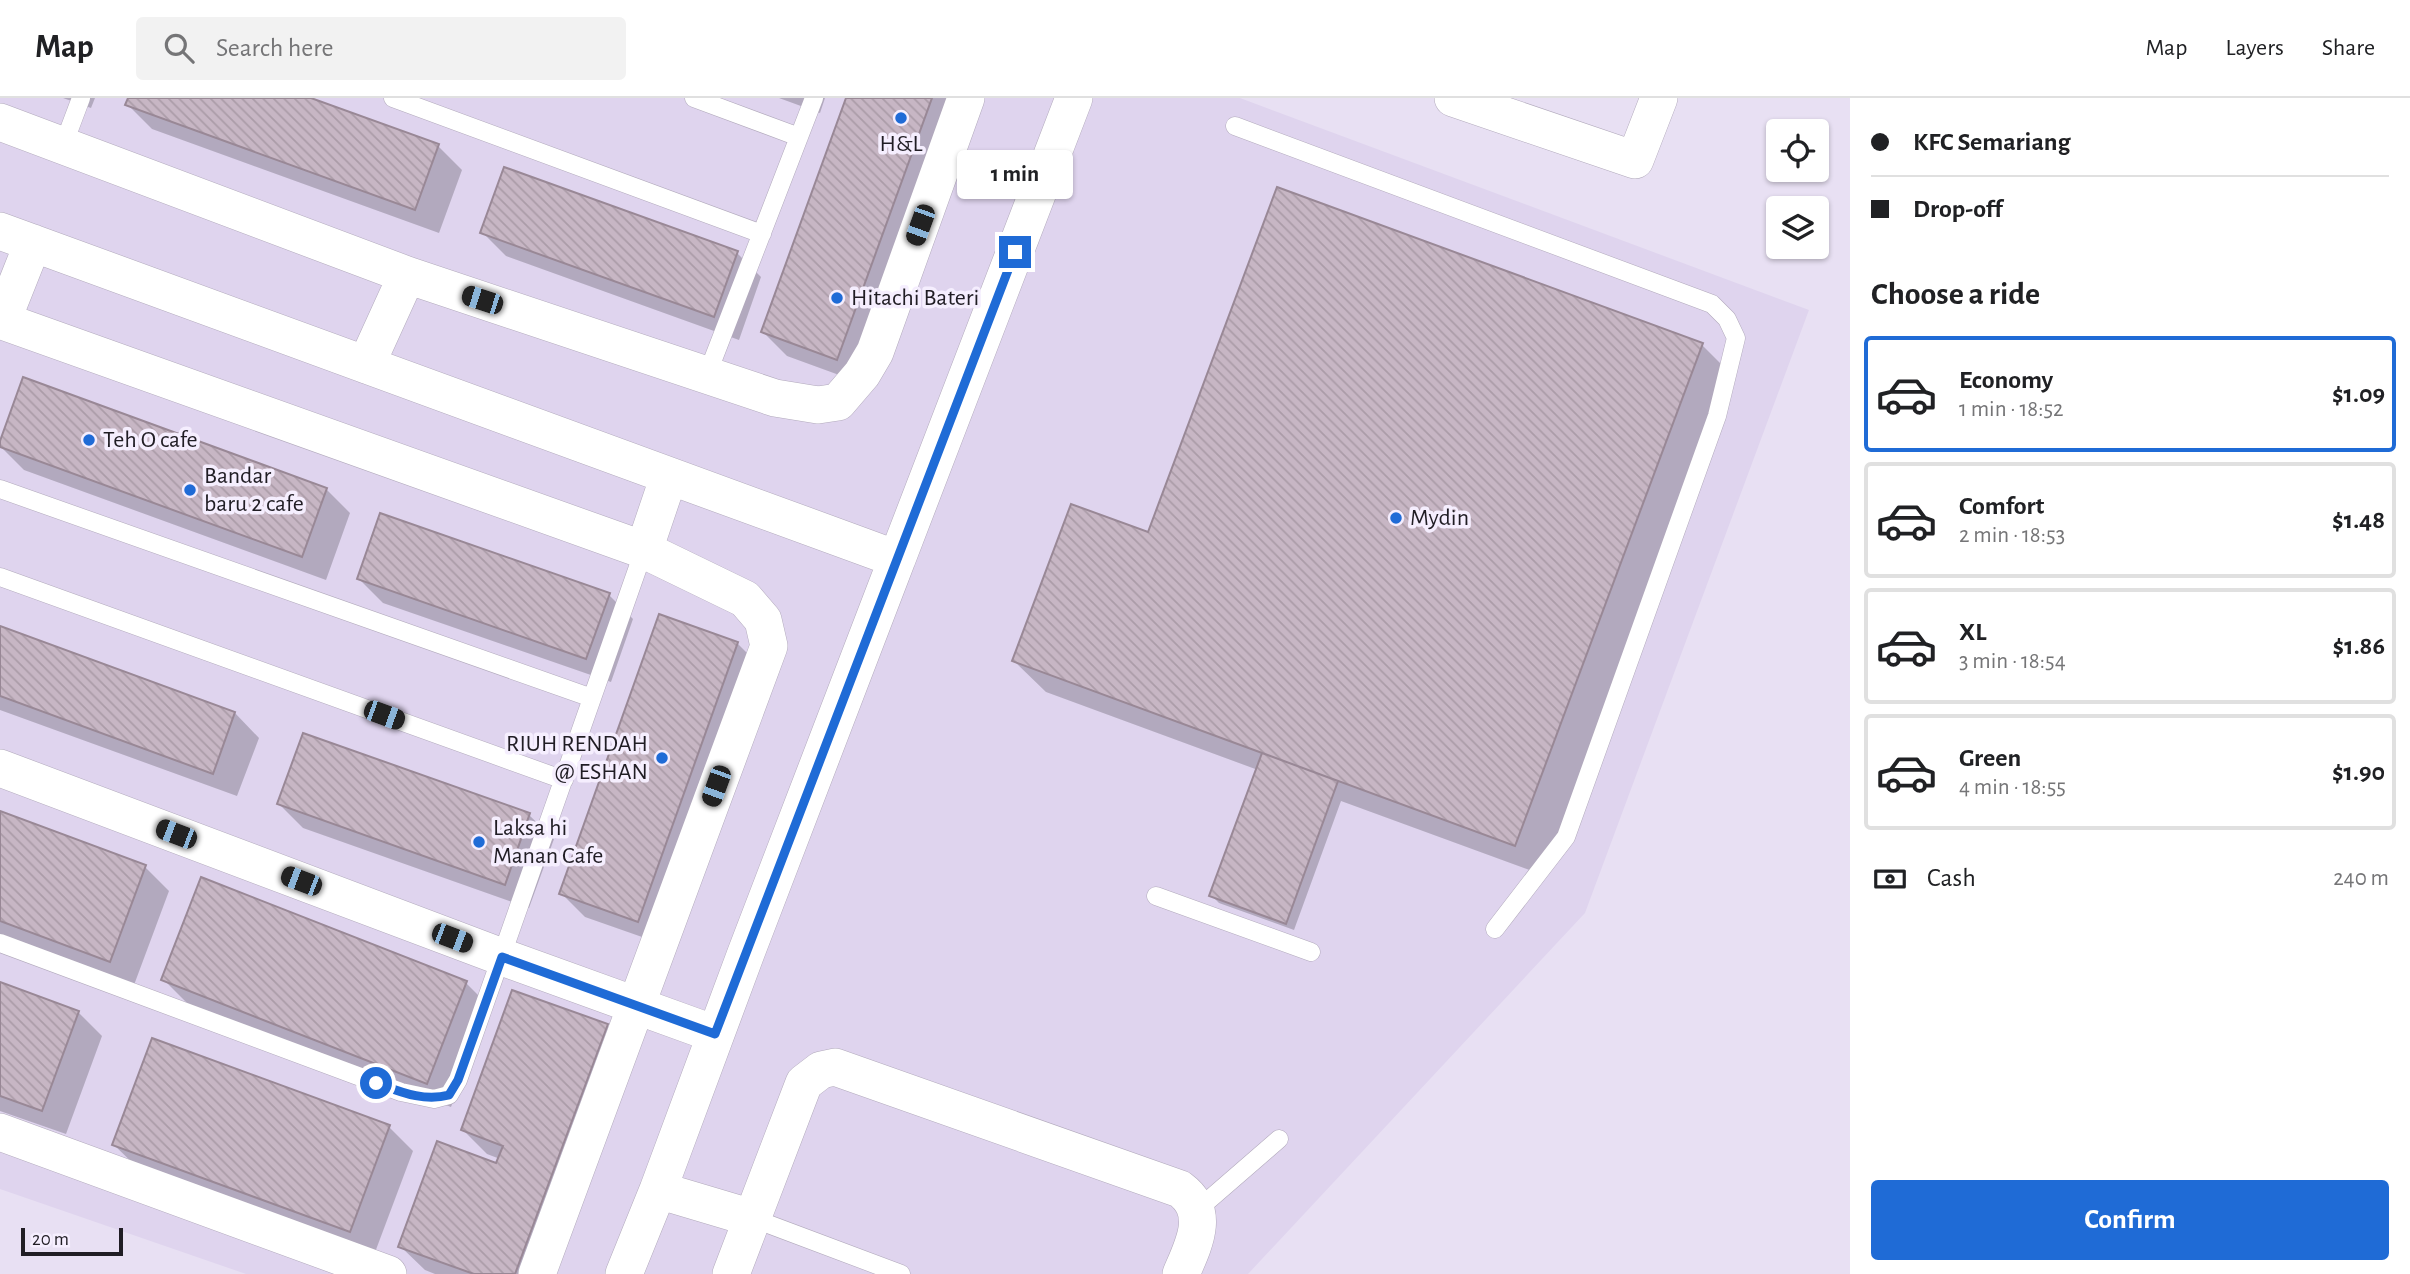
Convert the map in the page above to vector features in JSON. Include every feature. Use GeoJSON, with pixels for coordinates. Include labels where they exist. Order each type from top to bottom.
{"type":"FeatureCollection","features":[{"type":"Feature","properties":{"kind":"street"},"geometry":{"type":"LineString","coordinates":[[0,122],[407,275],[775,398],[818,405],[838,402],[862,374],[875,352],[966,98]]}},
{"type":"Feature","properties":{"kind":"street"},"geometry":{"type":"LineString","coordinates":[[624,1274],[1074,98]]}},
{"type":"Feature","properties":{"kind":"street"},"geometry":{"type":"LineString","coordinates":[[1453,98],[1635,160],[1659,98]]}},
{"type":"Feature","properties":{"kind":"street"},"geometry":{"type":"LineString","coordinates":[[537,1274],[634,1005],[769,646],[763,620],[745,599],[644,550],[1,322],[17,237],[897,559]]}},
{"type":"Feature","properties":{"kind":"street"},"geometry":{"type":"LineString","coordinates":[[366,365],[407,275]]}},
{"type":"Feature","properties":{"kind":"street"},"geometry":{"type":"LineString","coordinates":[[644,550],[669,476]]}},
{"type":"Feature","properties":{"kind":"street"},"geometry":{"type":"LineString","coordinates":[[0,768],[502,957],[715,1034]]}},
{"type":"Feature","properties":{"kind":"street"},"geometry":{"type":"LineString","coordinates":[[731,1274],[804,1083],[821,1070],[835,1067],[1180,1188],[1192,1197],[1199,1221],[1181,1274]]}},
{"type":"Feature","properties":{"kind":"street"},"geometry":{"type":"LineString","coordinates":[[0,1132],[388,1274]]}},
{"type":"Feature","properties":{"kind":"street"},"geometry":{"type":"LineString","coordinates":[[658,1190],[751,1218]]}},
{"type":"Feature","properties":{"kind":"lane"},"geometry":{"type":"LineString","coordinates":[[63,146],[81,98]]}},
{"type":"Feature","properties":{"kind":"lane"},"geometry":{"type":"LineString","coordinates":[[393,98],[762,233]]}},
{"type":"Feature","properties":{"kind":"lane"},"geometry":{"type":"LineString","coordinates":[[694,98],[799,136]]}},
{"type":"Feature","properties":{"kind":"lane"},"geometry":{"type":"LineString","coordinates":[[708,375],[814,98]]}},
{"type":"Feature","properties":{"kind":"lane"},"geometry":{"type":"LineString","coordinates":[[1235,126],[1712,304],[1727,319],[1736,338],[1717,415],[1566,837],[1495,929]]}},
{"type":"Feature","properties":{"kind":"lane"},"geometry":{"type":"LineString","coordinates":[[0,489],[592,698]]}},
{"type":"Feature","properties":{"kind":"lane"},"geometry":{"type":"LineString","coordinates":[[0,943],[401,1092],[434,1099],[449,1095],[458,1080],[644,550]]}},
{"type":"Feature","properties":{"kind":"lane"},"geometry":{"type":"LineString","coordinates":[[0,577],[564,780]]}},
{"type":"Feature","properties":{"kind":"lane"},"geometry":{"type":"LineString","coordinates":[[1156,896],[1311,953]]}},
{"type":"Feature","properties":{"kind":"lane"},"geometry":{"type":"LineString","coordinates":[[1196,1211],[1279,1139]]}},
{"type":"Feature","properties":{"kind":"lane"},"geometry":{"type":"LineString","coordinates":[[751,1218],[901,1274]]}},
{"type":"Feature","properties":{"kind":"shaded area"},"geometry":{"type":"Polygon","coordinates":[[[0,98],[1240,98],[1809,310],[1585,913],[1248,1274],[246,1274],[0,1189],[0,98]]]}},
{"type":"Feature","properties":{"kind":"building"},"geometry":{"type":"Polygon","coordinates":[[[128,98],[311,98],[439,144],[415,210],[125,105],[128,98]]]}},
{"type":"Feature","properties":{"kind":"building"},"geometry":{"type":"Polygon","coordinates":[[[846,98],[932,98],[837,360],[761,332],[846,98]]]}},
{"type":"Feature","properties":{"kind":"building"},"geometry":{"type":"Polygon","coordinates":[[[504,167],[738,251],[714,317],[480,233],[504,167]]]}},
{"type":"Feature","properties":{"kind":"building","name":"Mydin"},"geometry":{"type":"Polygon","coordinates":[[[1277,187],[1703,343],[1515,846],[1012,661],[1071,504],[1148,532],[1277,187]]]}},
{"type":"Feature","properties":{"kind":"building"},"geometry":{"type":"Polygon","coordinates":[[[23,377],[327,488],[302,557],[0,447],[23,377]]]}},
{"type":"Feature","properties":{"kind":"building"},"geometry":{"type":"Polygon","coordinates":[[[380,513],[610,593],[586,659],[357,579],[380,513]]]}},
{"type":"Feature","properties":{"kind":"building"},"geometry":{"type":"Polygon","coordinates":[[[659,614],[738,642],[638,922],[559,894],[659,614]]]}},
{"type":"Feature","properties":{"kind":"building"},"geometry":{"type":"Polygon","coordinates":[[[0,626],[235,712],[213,774],[0,696],[0,626]]]}},
{"type":"Feature","properties":{"kind":"building"},"geometry":{"type":"Polygon","coordinates":[[[303,733],[530,813],[505,885],[277,804],[303,733]]]}},
{"type":"Feature","properties":{"kind":"building"},"geometry":{"type":"Polygon","coordinates":[[[1262,753],[1338,781],[1286,924],[1209,896],[1262,753]]]}},
{"type":"Feature","properties":{"kind":"building"},"geometry":{"type":"Polygon","coordinates":[[[0,811],[146,865],[110,962],[0,921],[0,811]]]}},
{"type":"Feature","properties":{"kind":"building"},"geometry":{"type":"Polygon","coordinates":[[[201,877],[467,981],[427,1084],[161,980],[201,877]]]}},
{"type":"Feature","properties":{"kind":"building"},"geometry":{"type":"Polygon","coordinates":[[[0,982],[79,1011],[42,1111],[0,1096],[0,982]]]}},
{"type":"Feature","properties":{"kind":"building"},"geometry":{"type":"Polygon","coordinates":[[[512,990],[608,1024],[515,1274],[474,1274],[398,1247],[437,1141],[496,1163],[503,1146],[461,1130],[512,990]]]}},
{"type":"Feature","properties":{"kind":"building"},"geometry":{"type":"Polygon","coordinates":[[[152,1038],[390,1125],[350,1232],[112,1145],[152,1038]]]}},
{"type":"Feature","properties":{"kind":"place","name":"H&L"},"geometry":{"type":"Point","coordinates":[901,118]}},
{"type":"Feature","properties":{"kind":"place","name":"Hitachi Bateri"},"geometry":{"type":"Point","coordinates":[837,298]}},
{"type":"Feature","properties":{"kind":"place","name":"Teh O cafe"},"geometry":{"type":"Point","coordinates":[89,440]}},
{"type":"Feature","properties":{"kind":"place","name":"Bandar baru 2 cafe"},"geometry":{"type":"Point","coordinates":[190,490]}},
{"type":"Feature","properties":{"kind":"place","name":"Mydin"},"geometry":{"type":"Point","coordinates":[1396,518]}},
{"type":"Feature","properties":{"kind":"place","name":"RIUH RENDAH @ ESHAN"},"geometry":{"type":"Point","coordinates":[662,758]}},
{"type":"Feature","properties":{"kind":"place","name":"Laksa hi Manan Cafe"},"geometry":{"type":"Point","coordinates":[479,842]}},
{"type":"Feature","properties":{"kind":"route"},"geometry":{"type":"LineString","coordinates":[[376,1083],[434,1099],[449,1095],[458,1080],[502,957],[715,1034],[1015,252]]}}]}
